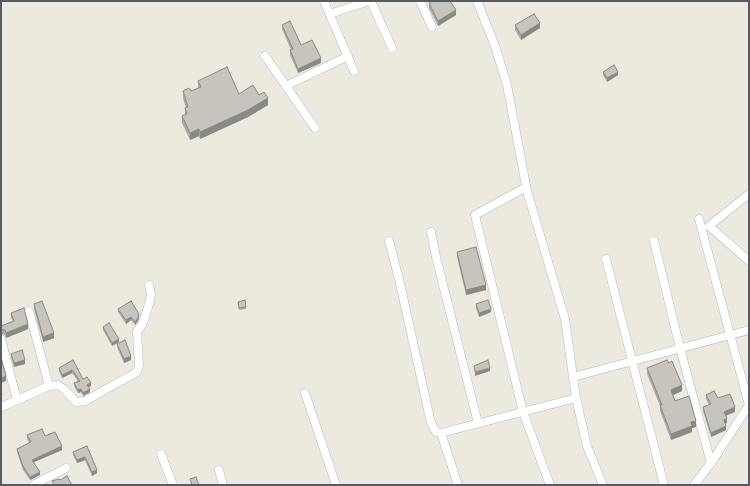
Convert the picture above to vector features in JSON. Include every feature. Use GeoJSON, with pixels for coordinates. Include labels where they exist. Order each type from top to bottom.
{"type":"FeatureCollection","features":[{"type":"Feature","properties":{"kind":"street"},"geometry":{"type":"LineString","coordinates":[[324,1],[354,71]]}},
{"type":"Feature","properties":{"kind":"street"},"geometry":{"type":"LineString","coordinates":[[330,14],[370,1],[392,48]]}},
{"type":"Feature","properties":{"kind":"street"},"geometry":{"type":"LineString","coordinates":[[420,1],[432,27]]}},
{"type":"Feature","properties":{"kind":"street"},"geometry":{"type":"LineString","coordinates":[[477,1],[495,46],[507,85],[526,187],[565,319],[576,398],[587,446],[603,485]]}},
{"type":"Feature","properties":{"kind":"street"},"geometry":{"type":"LineString","coordinates":[[265,56],[315,128]]}},
{"type":"Feature","properties":{"kind":"street"},"geometry":{"type":"LineString","coordinates":[[286,86],[348,56]]}},
{"type":"Feature","properties":{"kind":"street"},"geometry":{"type":"LineString","coordinates":[[526,187],[475,215],[523,412],[550,485]]}},
{"type":"Feature","properties":{"kind":"street"},"geometry":{"type":"LineString","coordinates":[[749,194],[709,226],[749,261]]}},
{"type":"Feature","properties":{"kind":"street"},"geometry":{"type":"LineString","coordinates":[[694,485],[711,463],[749,405],[699,219]]}},
{"type":"Feature","properties":{"kind":"street"},"geometry":{"type":"LineString","coordinates":[[432,232],[436,257],[478,423]]}},
{"type":"Feature","properties":{"kind":"street"},"geometry":{"type":"LineString","coordinates":[[389,241],[431,423],[436,432],[441,433],[576,398]]}},
{"type":"Feature","properties":{"kind":"street"},"geometry":{"type":"LineString","coordinates":[[654,241],[680,348],[711,463]]}},
{"type":"Feature","properties":{"kind":"street"},"geometry":{"type":"LineString","coordinates":[[606,259],[664,485]]}},
{"type":"Feature","properties":{"kind":"street"},"geometry":{"type":"LineString","coordinates":[[1,407],[49,386],[58,386],[64,389],[76,402],[84,401],[137,372],[139,365],[137,332],[143,323],[149,304],[151,294],[149,285]]}},
{"type":"Feature","properties":{"kind":"street"},"geometry":{"type":"LineString","coordinates":[[29,311],[49,386]]}},
{"type":"Feature","properties":{"kind":"street"},"geometry":{"type":"LineString","coordinates":[[573,378],[749,330]]}},
{"type":"Feature","properties":{"kind":"street"},"geometry":{"type":"LineString","coordinates":[[1,339],[17,400]]}},
{"type":"Feature","properties":{"kind":"street"},"geometry":{"type":"LineString","coordinates":[[304,393],[336,485]]}},
{"type":"Feature","properties":{"kind":"street"},"geometry":{"type":"LineString","coordinates":[[441,433],[458,485]]}},
{"type":"Feature","properties":{"kind":"street"},"geometry":{"type":"LineString","coordinates":[[162,454],[173,485]]}},
{"type":"Feature","properties":{"kind":"street"},"geometry":{"type":"LineString","coordinates":[[33,485],[66,468]]}},
{"type":"Feature","properties":{"kind":"street"},"geometry":{"type":"LineString","coordinates":[[219,470],[223,485]]}},
{"type":"Feature","properties":{"kind":"building"},"geometry":{"type":"Polygon","coordinates":[[[432,1],[450,1],[456,10],[438,21],[429,3],[432,1]]]}},
{"type":"Feature","properties":{"kind":"building"},"geometry":{"type":"Polygon","coordinates":[[[534,14],[540,23],[521,35],[515,25],[534,14]]]}},
{"type":"Feature","properties":{"kind":"building"},"geometry":{"type":"Polygon","coordinates":[[[290,21],[301,45],[312,40],[321,58],[298,69],[290,50],[293,49],[282,25],[290,21]]]}},
{"type":"Feature","properties":{"kind":"building"},"geometry":{"type":"Polygon","coordinates":[[[614,65],[618,72],[607,78],[603,72],[614,65]]]}},
{"type":"Feature","properties":{"kind":"building"},"geometry":{"type":"Polygon","coordinates":[[[227,67],[239,94],[253,85],[259,95],[264,92],[268,98],[248,110],[200,132],[199,129],[190,133],[182,116],[187,114],[185,108],[188,107],[183,91],[189,88],[191,91],[201,87],[198,81],[227,67]]]}},
{"type":"Feature","properties":{"kind":"building"},"geometry":{"type":"Polygon","coordinates":[[[476,247],[486,285],[466,290],[457,252],[476,247]]]}},
{"type":"Feature","properties":{"kind":"building"},"geometry":{"type":"Polygon","coordinates":[[[245,300],[246,307],[239,308],[238,302],[245,300]]]}},
{"type":"Feature","properties":{"kind":"building"},"geometry":{"type":"Polygon","coordinates":[[[488,300],[491,309],[479,313],[476,304],[488,300]]]}},
{"type":"Feature","properties":{"kind":"building"},"geometry":{"type":"Polygon","coordinates":[[[42,301],[54,333],[43,337],[34,304],[42,301]]]}},
{"type":"Feature","properties":{"kind":"building"},"geometry":{"type":"Polygon","coordinates":[[[131,301],[139,314],[135,322],[131,317],[126,320],[118,309],[131,301]]]}},
{"type":"Feature","properties":{"kind":"building"},"geometry":{"type":"Polygon","coordinates":[[[24,308],[28,324],[6,333],[5,330],[1,329],[1,326],[14,321],[11,313],[24,308]]]}},
{"type":"Feature","properties":{"kind":"building"},"geometry":{"type":"Polygon","coordinates":[[[109,323],[119,339],[112,343],[103,327],[109,323]]]}},
{"type":"Feature","properties":{"kind":"building"},"geometry":{"type":"Polygon","coordinates":[[[125,340],[131,356],[124,359],[117,344],[125,340]]]}},
{"type":"Feature","properties":{"kind":"building"},"geometry":{"type":"Polygon","coordinates":[[[22,350],[25,360],[14,363],[11,354],[22,350]]]}},
{"type":"Feature","properties":{"kind":"building"},"geometry":{"type":"Polygon","coordinates":[[[1,358],[6,376],[1,378],[1,358]]]}},
{"type":"Feature","properties":{"kind":"building"},"geometry":{"type":"Polygon","coordinates":[[[73,360],[83,379],[87,377],[91,383],[87,385],[90,389],[83,393],[81,389],[78,390],[74,383],[80,381],[72,370],[62,375],[59,368],[73,360]]]}},
{"type":"Feature","properties":{"kind":"building"},"geometry":{"type":"Polygon","coordinates":[[[488,360],[490,368],[475,372],[474,366],[488,360]]]}},
{"type":"Feature","properties":{"kind":"building"},"geometry":{"type":"Polygon","coordinates":[[[667,360],[669,363],[672,361],[682,385],[671,390],[675,401],[689,396],[696,421],[691,422],[692,426],[671,434],[660,405],[662,405],[647,368],[667,360]]]}},
{"type":"Feature","properties":{"kind":"building"},"geometry":{"type":"Polygon","coordinates":[[[714,391],[718,398],[730,394],[735,407],[724,412],[727,418],[724,420],[726,426],[711,433],[703,407],[711,404],[706,395],[714,391]]]}},
{"type":"Feature","properties":{"kind":"building"},"geometry":{"type":"Polygon","coordinates":[[[42,429],[45,436],[55,432],[62,446],[32,460],[40,472],[30,477],[23,466],[17,449],[31,442],[27,435],[42,429]]]}},
{"type":"Feature","properties":{"kind":"building"},"geometry":{"type":"Polygon","coordinates":[[[87,446],[97,470],[92,472],[85,457],[77,460],[73,452],[87,446]]]}},
{"type":"Feature","properties":{"kind":"building"},"geometry":{"type":"Polygon","coordinates":[[[67,476],[72,485],[54,485],[52,481],[60,480],[67,476]]]}},
{"type":"Feature","properties":{"kind":"building"},"geometry":{"type":"Polygon","coordinates":[[[196,477],[199,485],[192,485],[190,479],[196,477]]]}}]}
